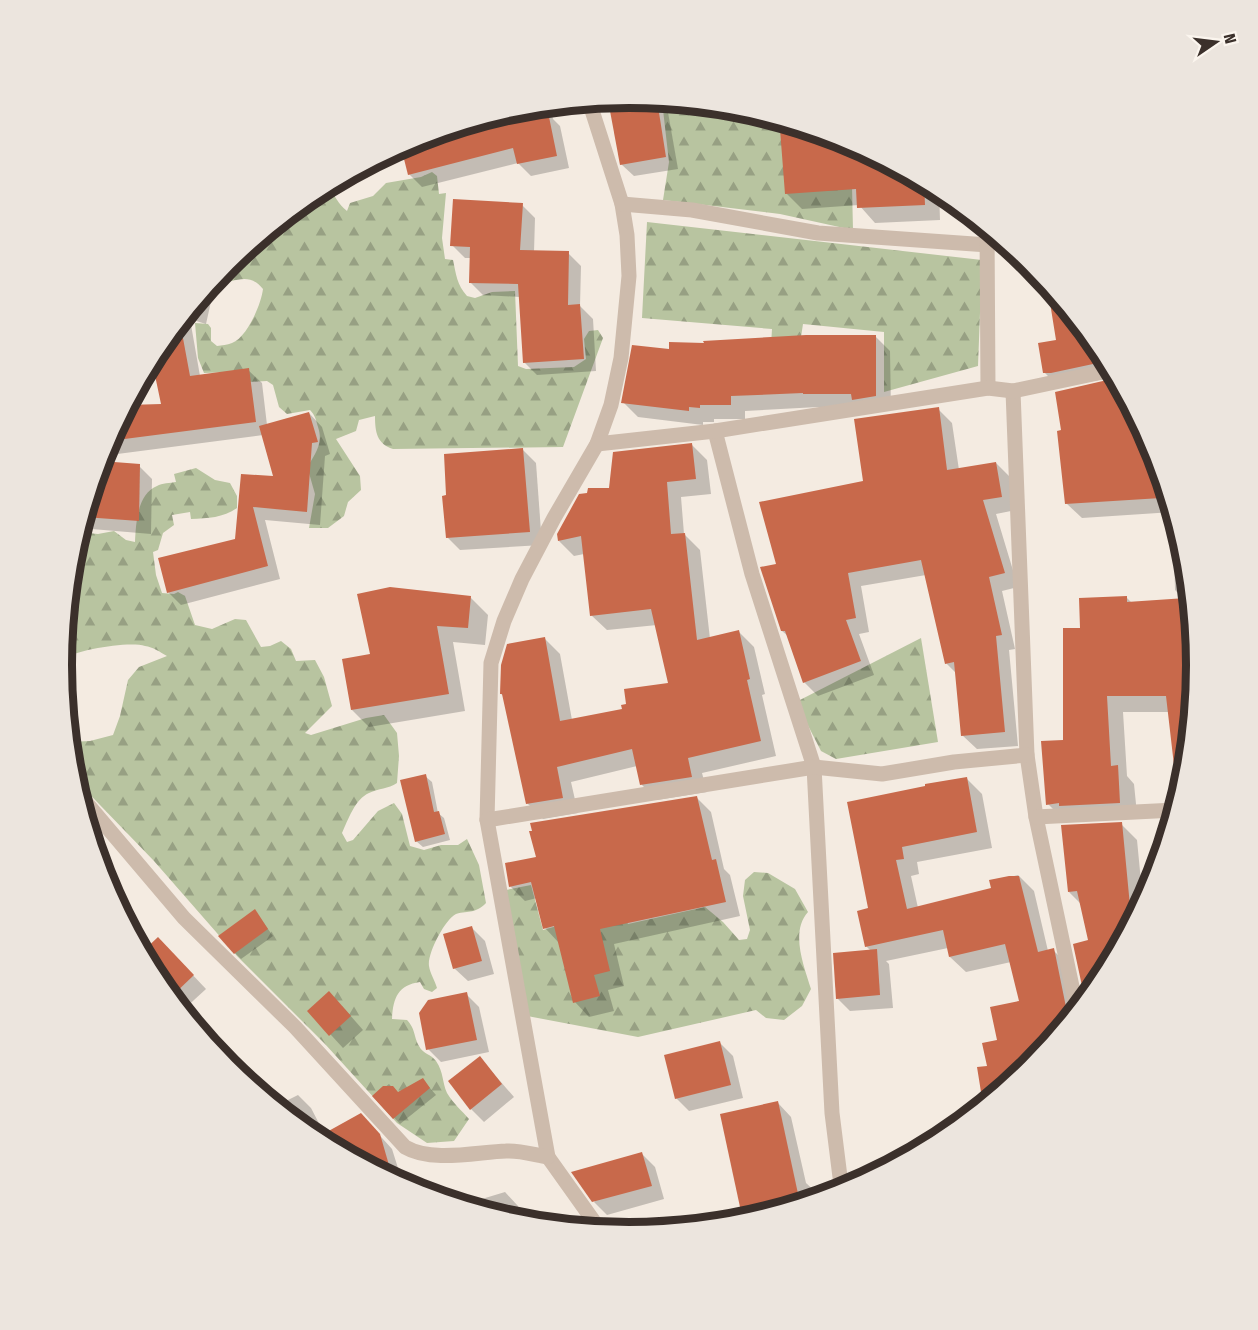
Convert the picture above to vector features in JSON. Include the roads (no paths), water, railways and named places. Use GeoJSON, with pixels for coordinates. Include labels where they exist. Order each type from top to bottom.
{"type":"FeatureCollection","features":[{"type":"Feature","properties":{"kind":"street"},"geometry":{"type":"LineString","coordinates":[[592,109],[621,204],[627,235],[629,276],[621,358],[611,405],[597,444],[522,579],[504,621],[491,663],[487,820],[548,1157],[594,1221]]}},
{"type":"Feature","properties":{"kind":"street"},"geometry":{"type":"LineString","coordinates":[[621,204],[692,210],[818,232],[988,245]]}},
{"type":"Feature","properties":{"kind":"street"},"geometry":{"type":"LineString","coordinates":[[988,239],[988,388]]}},
{"type":"Feature","properties":{"kind":"street"},"geometry":{"type":"LineString","coordinates":[[597,444],[715,431],[988,388],[1013,392],[1102,372]]}},
{"type":"Feature","properties":{"kind":"street"},"geometry":{"type":"LineString","coordinates":[[1013,392],[1027,755],[1036,817],[1075,999]]}},
{"type":"Feature","properties":{"kind":"street"},"geometry":{"type":"LineString","coordinates":[[715,431],[752,574],[814,767],[832,1113],[840,1181]]}},
{"type":"Feature","properties":{"kind":"street"},"geometry":{"type":"LineString","coordinates":[[487,820],[814,767],[882,774],[954,762],[1027,755]]}},
{"type":"Feature","properties":{"kind":"street"},"geometry":{"type":"LineString","coordinates":[[91,808],[184,918],[295,1028],[405,1147],[429,1154],[474,1155],[509,1150],[548,1157]]}},
{"type":"Feature","properties":{"kind":"street"},"geometry":{"type":"LineString","coordinates":[[1036,817],[1167,810]]}}]}
